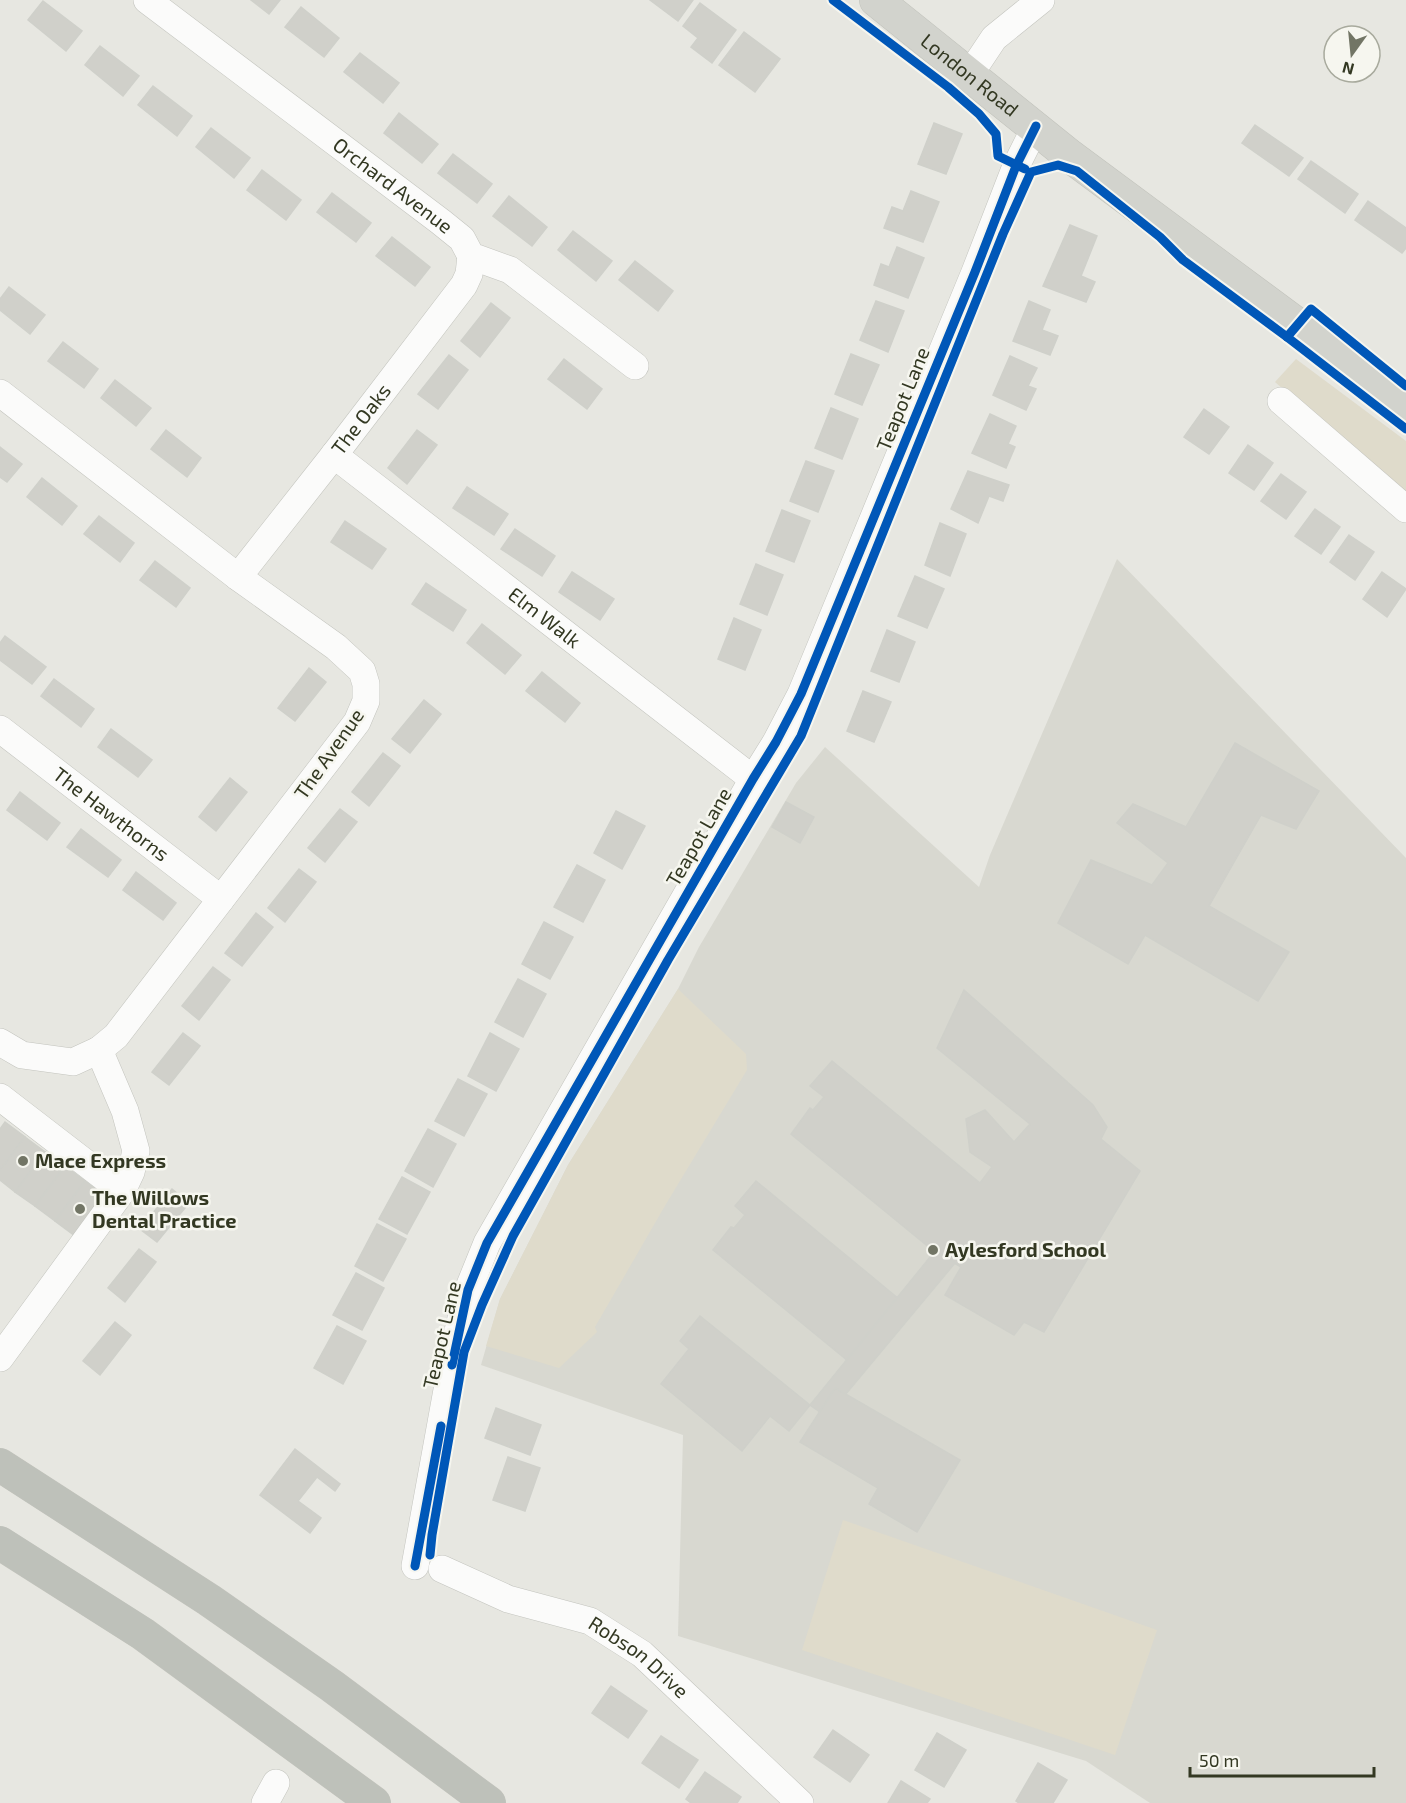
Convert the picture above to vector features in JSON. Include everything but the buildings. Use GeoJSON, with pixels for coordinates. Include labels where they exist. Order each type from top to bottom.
{"type":"FeatureCollection","features":[{"type":"Feature","properties":{"kind":"highway"},"geometry":{"type":"LineString","coordinates":[[0,1465],[209,1600],[332,1686],[489,1803]]}},
{"type":"Feature","properties":{"kind":"highway"},"geometry":{"type":"LineString","coordinates":[[0,1543],[143,1634],[375,1803]]}},
{"type":"Feature","properties":{"kind":"main road","name":"London Road"},"geometry":{"type":"LineString","coordinates":[[876,0],[1036,126],[1070,156],[1298,325],[1406,411]]}},
{"type":"Feature","properties":{"kind":"street","name":"Orchard Avenue"},"geometry":{"type":"LineString","coordinates":[[147,0],[441,222],[462,239],[471,256]]}},
{"type":"Feature","properties":{"kind":"street"},"geometry":{"type":"LineString","coordinates":[[970,74],[994,38],[1041,0]]}},
{"type":"Feature","properties":{"kind":"street","name":"Teapot Lane"},"geometry":{"type":"LineString","coordinates":[[428,1567],[457,1335],[468,1290],[487,1243],[753,778],[776,742],[801,694],[975,272],[1016,166],[1036,126]]}},
{"type":"Feature","properties":{"kind":"street"},"geometry":{"type":"LineString","coordinates":[[471,256],[510,270],[635,366]]}},
{"type":"Feature","properties":{"kind":"street","name":"The Oaks"},"geometry":{"type":"LineString","coordinates":[[238,577],[464,285],[469,274],[471,256]]}},
{"type":"Feature","properties":{"kind":"street","name":"The Avenue"},"geometry":{"type":"LineString","coordinates":[[0,393],[238,577],[336,647],[362,671],[366,684],[366,701],[357,722],[116,1036],[99,1050],[73,1062],[22,1055],[0,1042]]}},
{"type":"Feature","properties":{"kind":"street"},"geometry":{"type":"LineString","coordinates":[[1281,401],[1406,509]]}},
{"type":"Feature","properties":{"kind":"street","name":"Elm Walk"},"geometry":{"type":"LineString","coordinates":[[334,455],[753,778]]}},
{"type":"Feature","properties":{"kind":"street","name":"The Hawthorns"},"geometry":{"type":"LineString","coordinates":[[0,729],[221,899]]}},
{"type":"Feature","properties":{"kind":"street"},"geometry":{"type":"LineString","coordinates":[[0,1358],[122,1191],[131,1172],[136,1151],[125,1111],[99,1050]]}},
{"type":"Feature","properties":{"kind":"street"},"geometry":{"type":"LineString","coordinates":[[0,1097],[122,1191]]}},
{"type":"Feature","properties":{"kind":"street","name":"Robson Drive"},"geometry":{"type":"LineString","coordinates":[[428,1567],[508,1599],[590,1621],[642,1654],[800,1803]]}},
{"type":"Feature","properties":{"kind":"shaded area"},"geometry":{"type":"Polygon","coordinates":[[[1296,359],[1406,441],[1406,497],[1275,382],[1296,359]]]}},
{"type":"Feature","properties":{"kind":"shaded area","name":"Aylesford School"},"geometry":{"type":"Polygon","coordinates":[[[1117,559],[1406,858],[1406,1803],[1150,1803],[1086,1761],[678,1636],[683,1435],[481,1365],[500,1299],[568,1165],[678,989],[699,947],[796,783],[825,747],[979,887],[990,855],[1117,559]]]}},
{"type":"Feature","properties":{"kind":"shaded area"},"geometry":{"type":"Polygon","coordinates":[[[678,989],[746,1054],[747,1070],[595,1327],[597,1332],[559,1368],[486,1346],[500,1299],[568,1165],[678,989]]]}},
{"type":"Feature","properties":{"kind":"shaded area"},"geometry":{"type":"Polygon","coordinates":[[[843,1520],[1157,1630],[1115,1755],[802,1650],[843,1520]]]}},
{"type":"Feature","properties":{"kind":"cycle path"},"geometry":{"type":"LineString","coordinates":[[833,0],[948,87],[979,114],[996,134],[998,156],[1025,169]]}},
{"type":"Feature","properties":{"kind":"cycle path"},"geometry":{"type":"LineString","coordinates":[[452,1365],[468,1290],[487,1243],[776,742],[801,694],[975,272],[1016,166],[1036,126]]}},
{"type":"Feature","properties":{"kind":"cycle path"},"geometry":{"type":"LineString","coordinates":[[430,1555],[464,1352],[482,1305],[513,1236],[668,960],[801,736],[1003,234],[1031,172],[1058,165],[1077,171],[1160,237],[1183,260],[1406,429]]}},
{"type":"Feature","properties":{"kind":"cycle path"},"geometry":{"type":"LineString","coordinates":[[1287,337],[1311,309],[1406,386]]}},
{"type":"Feature","properties":{"kind":"cycle path"},"geometry":{"type":"LineString","coordinates":[[415,1566],[441,1426]]}},
{"type":"Feature","properties":{"kind":"place","name":"Mace Express"},"geometry":{"type":"Point","coordinates":[23,1161]}},
{"type":"Feature","properties":{"kind":"place","name":"The Willows Dental Practice"},"geometry":{"type":"Point","coordinates":[80,1209]}},
{"type":"Feature","properties":{"kind":"place","name":"Aylesford School"},"geometry":{"type":"Point","coordinates":[933,1250]}}]}
